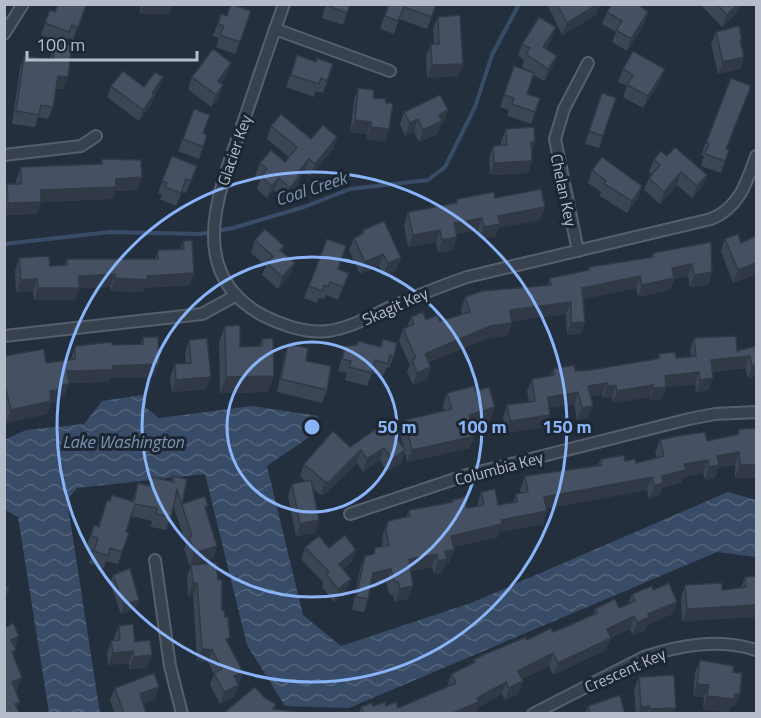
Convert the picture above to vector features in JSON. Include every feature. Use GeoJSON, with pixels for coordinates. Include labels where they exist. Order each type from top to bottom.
{"type":"FeatureCollection","features":[{"type":"Feature","properties":{"kind":"street"},"geometry":{"type":"LineString","coordinates":[[4,34],[23,4]]}},
{"type":"Feature","properties":{"kind":"street","name":"Glacier Key"},"geometry":{"type":"LineString","coordinates":[[235,296],[219,266],[214,241],[215,204],[284,4]]}},
{"type":"Feature","properties":{"kind":"street"},"geometry":{"type":"LineString","coordinates":[[275,29],[390,71]]}},
{"type":"Feature","properties":{"kind":"street","name":"Chelan Key"},"geometry":{"type":"LineString","coordinates":[[578,250],[555,139],[564,109],[588,63]]}},
{"type":"Feature","properties":{"kind":"street"},"geometry":{"type":"LineString","coordinates":[[4,155],[81,146],[96,136]]}},
{"type":"Feature","properties":{"kind":"street","name":"Skagit Key"},"geometry":{"type":"LineString","coordinates":[[235,296],[274,321],[293,328],[326,331],[348,327],[467,276],[721,215],[740,196],[756,156]]}},
{"type":"Feature","properties":{"kind":"street"},"geometry":{"type":"LineString","coordinates":[[4,336],[202,314],[235,296]]}},
{"type":"Feature","properties":{"kind":"street","name":"Columbia Key"},"geometry":{"type":"LineString","coordinates":[[350,514],[467,475],[689,419],[715,414],[756,412]]}},
{"type":"Feature","properties":{"kind":"street"},"geometry":{"type":"LineString","coordinates":[[155,560],[170,666],[182,714]]}},
{"type":"Feature","properties":{"kind":"street","name":"Crescent Key"},"geometry":{"type":"LineString","coordinates":[[533,714],[644,657],[662,651],[703,644],[731,645],[756,650]]}},
{"type":"Feature","properties":{"kind":"water","name":"Lake Washington"},"geometry":{"type":"Polygon","coordinates":[[[142,395],[145,407],[159,418],[252,406],[318,416],[321,429],[267,466],[303,615],[341,646],[471,603],[728,492],[756,500],[756,557],[717,552],[349,708],[285,706],[247,645],[205,474],[77,488],[67,500],[100,713],[49,713],[18,517],[5,510],[4,440],[26,430],[84,424],[102,401],[142,395]]]}},
{"type":"Feature","properties":{"kind":"building"},"geometry":{"type":"Polygon","coordinates":[[[58,4],[86,5],[78,28],[72,25],[69,32],[45,23],[50,10],[55,12],[58,4]]]}},
{"type":"Feature","properties":{"kind":"building"},"geometry":{"type":"Polygon","coordinates":[[[231,4],[251,11],[240,42],[220,35],[224,26],[218,24],[221,14],[227,16],[231,4]]]}},
{"type":"Feature","properties":{"kind":"building"},"geometry":{"type":"Polygon","coordinates":[[[326,4],[350,4],[347,13],[326,4]]]}},
{"type":"Feature","properties":{"kind":"building"},"geometry":{"type":"Polygon","coordinates":[[[389,4],[436,4],[432,17],[404,7],[398,21],[385,16],[389,4]]]}},
{"type":"Feature","properties":{"kind":"building"},"geometry":{"type":"Polygon","coordinates":[[[557,4],[598,4],[567,23],[557,4]]]}},
{"type":"Feature","properties":{"kind":"building"},"geometry":{"type":"Polygon","coordinates":[[[612,4],[637,4],[648,12],[631,39],[616,30],[622,21],[607,12],[612,4]]]}},
{"type":"Feature","properties":{"kind":"building"},"geometry":{"type":"Polygon","coordinates":[[[717,4],[738,4],[727,15],[717,4]]]}},
{"type":"Feature","properties":{"kind":"building"},"geometry":{"type":"Polygon","coordinates":[[[460,15],[463,64],[432,65],[431,44],[439,44],[438,17],[460,15]]]}},
{"type":"Feature","properties":{"kind":"building"},"geometry":{"type":"Polygon","coordinates":[[[539,17],[556,27],[543,47],[557,56],[548,69],[526,54],[530,48],[522,44],[539,17]]]}},
{"type":"Feature","properties":{"kind":"building"},"geometry":{"type":"Polygon","coordinates":[[[739,26],[744,57],[723,62],[716,32],[739,26]]]}},
{"type":"Feature","properties":{"kind":"building"},"geometry":{"type":"Polygon","coordinates":[[[55,43],[72,45],[68,77],[58,76],[53,107],[41,105],[39,115],[16,111],[24,56],[53,59],[55,43]]]}},
{"type":"Feature","properties":{"kind":"building"},"geometry":{"type":"Polygon","coordinates":[[[213,49],[231,63],[218,81],[223,85],[216,95],[192,77],[213,49]]]}},
{"type":"Feature","properties":{"kind":"building"},"geometry":{"type":"Polygon","coordinates":[[[633,51],[665,69],[648,96],[627,85],[633,75],[623,69],[633,51]]]}},
{"type":"Feature","properties":{"kind":"building"},"geometry":{"type":"Polygon","coordinates":[[[297,55],[316,62],[317,58],[333,64],[327,81],[321,78],[319,84],[291,75],[297,55]]]}},
{"type":"Feature","properties":{"kind":"building"},"geometry":{"type":"Polygon","coordinates":[[[514,66],[534,73],[527,94],[540,98],[535,112],[512,104],[514,98],[504,95],[514,66]]]}},
{"type":"Feature","properties":{"kind":"building"},"geometry":{"type":"Polygon","coordinates":[[[123,71],[144,87],[155,72],[163,77],[143,110],[111,86],[123,71]]]}},
{"type":"Feature","properties":{"kind":"building"},"geometry":{"type":"Polygon","coordinates":[[[731,78],[751,86],[726,149],[729,150],[725,161],[705,154],[709,144],[706,143],[731,78]]]}},
{"type":"Feature","properties":{"kind":"building"},"geometry":{"type":"Polygon","coordinates":[[[358,88],[374,90],[373,98],[386,99],[386,103],[393,103],[389,129],[371,127],[371,122],[355,120],[358,88]]]}},
{"type":"Feature","properties":{"kind":"building"},"geometry":{"type":"Polygon","coordinates":[[[602,93],[616,98],[603,136],[589,131],[602,93]]]}},
{"type":"Feature","properties":{"kind":"building"},"geometry":{"type":"Polygon","coordinates":[[[440,95],[448,110],[439,115],[442,121],[423,130],[418,119],[410,123],[404,112],[440,95]]]}},
{"type":"Feature","properties":{"kind":"building"},"geometry":{"type":"Polygon","coordinates":[[[194,109],[210,115],[203,133],[207,135],[203,147],[183,139],[194,109]]]}},
{"type":"Feature","properties":{"kind":"building"},"geometry":{"type":"Polygon","coordinates":[[[281,114],[311,139],[323,125],[337,137],[315,164],[309,159],[297,173],[300,175],[290,188],[279,178],[272,186],[261,177],[267,169],[260,163],[271,150],[285,162],[297,147],[271,126],[281,114]]]}},
{"type":"Feature","properties":{"kind":"building"},"geometry":{"type":"Polygon","coordinates":[[[534,127],[535,142],[531,142],[532,161],[494,163],[493,146],[507,145],[506,129],[534,127]]]}},
{"type":"Feature","properties":{"kind":"building"},"geometry":{"type":"Polygon","coordinates":[[[675,147],[707,175],[697,186],[681,172],[664,192],[649,178],[660,165],[654,159],[661,151],[667,156],[675,147]]]}},
{"type":"Feature","properties":{"kind":"building"},"geometry":{"type":"Polygon","coordinates":[[[172,156],[197,166],[191,181],[186,179],[181,193],[165,187],[167,183],[162,181],[172,156]]]}},
{"type":"Feature","properties":{"kind":"building"},"geometry":{"type":"Polygon","coordinates":[[[602,157],[642,186],[632,201],[604,184],[606,181],[592,170],[602,157]]]}},
{"type":"Feature","properties":{"kind":"building"},"geometry":{"type":"Polygon","coordinates":[[[102,159],[141,160],[142,177],[116,179],[116,187],[41,190],[41,202],[8,203],[7,184],[21,184],[21,167],[102,164],[102,159]]]}},
{"type":"Feature","properties":{"kind":"building"},"geometry":{"type":"Polygon","coordinates":[[[541,189],[545,207],[498,216],[500,224],[484,227],[482,218],[454,223],[457,237],[442,240],[440,230],[413,235],[408,212],[457,203],[457,199],[494,192],[495,198],[541,189]]]}},
{"type":"Feature","properties":{"kind":"building"},"geometry":{"type":"Polygon","coordinates":[[[384,221],[401,258],[388,263],[383,254],[365,262],[354,238],[364,233],[363,230],[384,221]]]}},
{"type":"Feature","properties":{"kind":"building"},"geometry":{"type":"Polygon","coordinates":[[[265,229],[284,246],[280,250],[295,263],[282,277],[267,263],[273,256],[255,240],[265,229]]]}},
{"type":"Feature","properties":{"kind":"building"},"geometry":{"type":"Polygon","coordinates":[[[738,234],[741,243],[756,236],[756,263],[738,270],[725,239],[738,234]]]}},
{"type":"Feature","properties":{"kind":"building"},"geometry":{"type":"Polygon","coordinates":[[[327,239],[346,246],[338,269],[349,273],[343,287],[330,282],[328,287],[324,285],[322,291],[309,286],[327,239]]]}},
{"type":"Feature","properties":{"kind":"building"},"geometry":{"type":"Polygon","coordinates":[[[192,240],[194,273],[147,276],[147,280],[115,278],[115,274],[79,276],[79,288],[38,288],[37,279],[21,280],[19,258],[49,256],[50,266],[67,265],[67,259],[158,259],[158,250],[184,249],[183,241],[192,240]]]}},
{"type":"Feature","properties":{"kind":"building"},"geometry":{"type":"Polygon","coordinates":[[[711,242],[712,272],[694,275],[692,264],[672,268],[674,278],[642,285],[640,276],[582,288],[585,322],[571,323],[571,302],[510,310],[512,323],[490,326],[425,354],[431,367],[417,373],[412,360],[416,358],[403,329],[414,324],[411,317],[423,312],[426,320],[437,315],[440,321],[470,312],[465,297],[482,291],[551,285],[550,278],[589,270],[589,267],[654,257],[653,253],[711,242]]]}},
{"type":"Feature","properties":{"kind":"building"},"geometry":{"type":"Polygon","coordinates":[[[240,325],[240,347],[262,346],[262,339],[273,338],[274,376],[226,377],[225,326],[240,325]]]}},
{"type":"Feature","properties":{"kind":"building"},"geometry":{"type":"Polygon","coordinates":[[[736,336],[737,351],[756,346],[756,365],[752,366],[750,356],[711,360],[713,378],[700,380],[699,372],[665,376],[666,387],[653,388],[653,385],[617,391],[616,385],[607,386],[607,383],[588,386],[593,406],[582,408],[578,392],[548,397],[550,415],[510,421],[507,405],[535,401],[532,379],[554,375],[553,369],[574,365],[575,371],[590,370],[660,358],[659,354],[675,352],[676,358],[696,356],[694,338],[736,336]]]}},
{"type":"Feature","properties":{"kind":"building"},"geometry":{"type":"Polygon","coordinates":[[[143,337],[158,337],[159,364],[113,366],[113,370],[67,371],[69,384],[62,385],[63,389],[50,391],[51,401],[11,410],[6,390],[4,390],[4,356],[44,349],[46,363],[75,359],[75,346],[112,342],[112,345],[143,344],[143,337]]]}},
{"type":"Feature","properties":{"kind":"building"},"geometry":{"type":"Polygon","coordinates":[[[207,338],[211,377],[176,380],[175,364],[191,363],[189,340],[207,338]]]}},
{"type":"Feature","properties":{"kind":"building"},"geometry":{"type":"Polygon","coordinates":[[[383,339],[397,343],[394,356],[390,355],[388,364],[375,360],[372,373],[349,367],[351,361],[342,359],[345,346],[357,345],[358,341],[381,347],[383,339]]]}},
{"type":"Feature","properties":{"kind":"building"},"geometry":{"type":"Polygon","coordinates":[[[288,344],[308,348],[306,361],[331,366],[327,390],[281,379],[288,344]]]}},
{"type":"Feature","properties":{"kind":"building"},"geometry":{"type":"Polygon","coordinates":[[[474,386],[475,391],[489,387],[495,407],[469,415],[475,436],[412,450],[405,420],[452,409],[447,393],[474,386]]]}},
{"type":"Feature","properties":{"kind":"building"},"geometry":{"type":"Polygon","coordinates":[[[386,422],[405,450],[392,459],[384,448],[367,459],[361,450],[329,482],[325,482],[304,464],[333,431],[350,447],[386,422]]]}},
{"type":"Feature","properties":{"kind":"building"},"geometry":{"type":"Polygon","coordinates":[[[756,428],[756,465],[740,465],[739,452],[717,456],[719,465],[709,467],[708,460],[684,464],[686,470],[662,476],[663,483],[654,486],[652,477],[544,497],[547,511],[501,520],[502,524],[451,536],[454,550],[445,551],[447,559],[438,561],[437,554],[409,559],[413,586],[400,589],[398,582],[394,581],[391,569],[373,573],[368,599],[356,597],[365,556],[374,554],[375,548],[389,545],[386,531],[388,521],[410,516],[409,510],[453,502],[452,500],[465,497],[467,508],[484,505],[481,492],[495,489],[498,505],[517,502],[516,494],[528,492],[525,476],[602,465],[601,459],[624,455],[625,461],[635,459],[636,463],[664,456],[660,440],[705,432],[707,441],[739,434],[739,429],[756,428]]]}},
{"type":"Feature","properties":{"kind":"building"},"geometry":{"type":"Polygon","coordinates":[[[172,476],[187,479],[182,504],[205,496],[208,506],[205,507],[217,546],[194,553],[189,537],[192,536],[177,490],[171,517],[156,514],[157,508],[135,504],[122,552],[110,548],[108,556],[94,551],[98,538],[91,536],[94,525],[99,527],[107,500],[110,501],[112,495],[134,502],[138,483],[150,486],[152,477],[174,482],[172,476]]]}},
{"type":"Feature","properties":{"kind":"building"},"geometry":{"type":"Polygon","coordinates":[[[311,480],[319,520],[300,524],[292,484],[311,480]]]}},
{"type":"Feature","properties":{"kind":"building"},"geometry":{"type":"Polygon","coordinates":[[[345,535],[356,550],[339,564],[351,579],[338,589],[326,574],[329,572],[305,547],[319,536],[329,548],[345,535]]]}},
{"type":"Feature","properties":{"kind":"building"},"geometry":{"type":"Polygon","coordinates":[[[216,563],[218,580],[222,579],[222,610],[224,610],[225,617],[228,617],[230,638],[226,639],[243,672],[234,676],[239,685],[224,692],[214,673],[222,669],[212,650],[202,649],[197,583],[193,583],[191,565],[216,563]]]}},
{"type":"Feature","properties":{"kind":"building"},"geometry":{"type":"Polygon","coordinates":[[[130,568],[139,600],[124,605],[113,575],[130,568]]]}},
{"type":"Feature","properties":{"kind":"building"},"geometry":{"type":"Polygon","coordinates":[[[756,576],[756,605],[687,609],[685,585],[722,583],[722,590],[746,587],[745,577],[756,576]]]}},
{"type":"Feature","properties":{"kind":"building"},"geometry":{"type":"Polygon","coordinates":[[[669,583],[677,602],[648,614],[649,617],[637,623],[634,616],[607,629],[611,638],[558,663],[553,653],[518,671],[523,681],[509,688],[506,682],[477,698],[479,702],[450,714],[364,714],[361,707],[385,702],[386,706],[396,702],[398,708],[456,683],[451,674],[475,662],[473,660],[483,655],[526,637],[527,640],[551,628],[553,632],[570,625],[597,613],[595,609],[615,599],[619,608],[635,601],[632,594],[652,586],[653,590],[669,583]]]}},
{"type":"Feature","properties":{"kind":"building"},"geometry":{"type":"Polygon","coordinates":[[[13,623],[19,636],[11,640],[16,650],[12,652],[22,678],[12,682],[20,702],[15,704],[20,714],[5,714],[4,625],[6,627],[13,623]]]}},
{"type":"Feature","properties":{"kind":"building"},"geometry":{"type":"Polygon","coordinates":[[[133,624],[135,642],[150,640],[152,655],[134,657],[133,651],[113,653],[111,641],[120,640],[119,626],[133,624]]]}},
{"type":"Feature","properties":{"kind":"building"},"geometry":{"type":"Polygon","coordinates":[[[700,660],[734,666],[733,672],[742,673],[740,694],[735,694],[734,699],[707,696],[709,685],[697,684],[700,660]]]}},
{"type":"Feature","properties":{"kind":"building"},"geometry":{"type":"Polygon","coordinates":[[[154,673],[159,687],[140,694],[146,712],[124,714],[115,688],[154,673]]]}},
{"type":"Feature","properties":{"kind":"building"},"geometry":{"type":"Polygon","coordinates":[[[674,675],[676,708],[641,707],[639,677],[674,675]]]}},
{"type":"Feature","properties":{"kind":"building"},"geometry":{"type":"Polygon","coordinates":[[[255,687],[265,698],[276,704],[273,709],[313,714],[229,714],[226,711],[255,687]]]}},
{"type":"Feature","properties":{"kind":"building"},"geometry":{"type":"Polygon","coordinates":[[[620,695],[625,714],[585,714],[590,712],[588,706],[620,695]]]}},
{"type":"Feature","properties":{"kind":"building"},"geometry":{"type":"Polygon","coordinates":[[[337,712],[360,713],[360,714],[337,714],[337,712]]]}},
{"type":"Feature","properties":{"kind":"waterway","name":"Coal Creek"},"geometry":{"type":"LineString","coordinates":[[4,244],[110,232],[200,234],[233,228],[304,207],[350,189],[428,180],[445,167],[475,107],[492,55],[519,4]]}}]}
